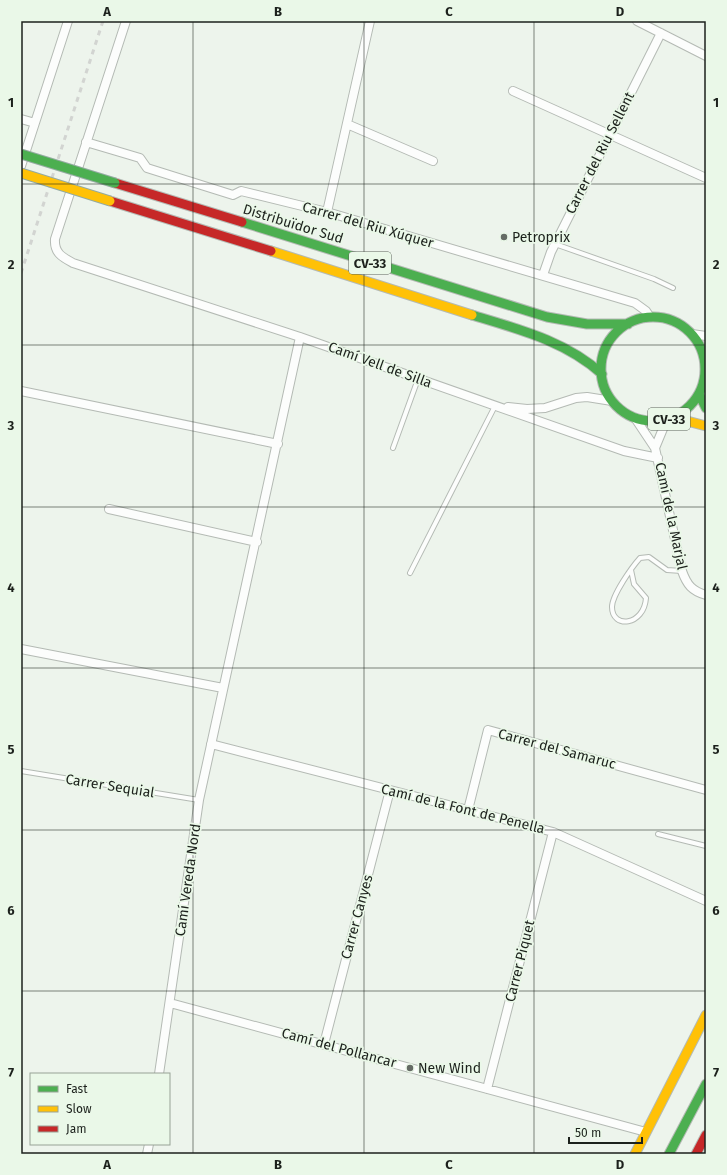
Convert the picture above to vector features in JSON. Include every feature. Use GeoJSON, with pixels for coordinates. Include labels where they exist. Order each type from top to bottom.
{"type":"FeatureCollection","features":[{"type":"Feature","properties":{"kind":"main road","name":"Distribuïdor Sud"},"geometry":{"type":"LineString","coordinates":[[21,154],[547,317],[570,323],[628,324]]}},
{"type":"Feature","properties":{"kind":"main road","name":"CV-33"},"geometry":{"type":"LineString","coordinates":[[21,173],[530,333],[572,352],[602,374]]}},
{"type":"Feature","properties":{"kind":"main road","name":"CV-33"},"geometry":{"type":"LineString","coordinates":[[702,388],[688,408],[670,418],[651,421],[635,418],[622,411],[612,401],[605,388],[602,374],[602,359],[607,345],[616,333],[628,324],[650,317],[665,319],[680,324],[692,334],[704,352],[705,369],[702,388],[706,408]]}},
{"type":"Feature","properties":{"kind":"main road","name":"CV-33"},"geometry":{"type":"LineString","coordinates":[[670,418],[706,426]]}},
{"type":"Feature","properties":{"kind":"main road"},"geometry":{"type":"LineString","coordinates":[[635,1154],[706,1015]]}},
{"type":"Feature","properties":{"kind":"main road"},"geometry":{"type":"LineString","coordinates":[[669,1154],[706,1084]]}},
{"type":"Feature","properties":{"kind":"main road"},"geometry":{"type":"LineString","coordinates":[[696,1154],[706,1135]]}},
{"type":"Feature","properties":{"kind":"street"},"geometry":{"type":"LineString","coordinates":[[21,166],[68,21]]}},
{"type":"Feature","properties":{"kind":"street","name":"Camí Vell de Silla"},"geometry":{"type":"LineString","coordinates":[[126,21],[56,239],[55,247],[59,255],[74,264],[300,337],[624,451],[658,458]]}},
{"type":"Feature","properties":{"kind":"street"},"geometry":{"type":"LineString","coordinates":[[327,212],[370,21]]}},
{"type":"Feature","properties":{"kind":"street"},"geometry":{"type":"LineString","coordinates":[[637,21],[706,56]]}},
{"type":"Feature","properties":{"kind":"street","name":"Carrer del Riu Sellent"},"geometry":{"type":"LineString","coordinates":[[543,275],[555,244],[661,34]]}},
{"type":"Feature","properties":{"kind":"street"},"geometry":{"type":"LineString","coordinates":[[513,92],[706,178]]}},
{"type":"Feature","properties":{"kind":"street"},"geometry":{"type":"LineString","coordinates":[[21,119],[35,123]]}},
{"type":"Feature","properties":{"kind":"street"},"geometry":{"type":"LineString","coordinates":[[346,124],[433,161]]}},
{"type":"Feature","properties":{"kind":"street","name":"Carrer del Riu Xúquer"},"geometry":{"type":"LineString","coordinates":[[86,142],[140,158],[147,168],[233,195],[241,191],[327,212],[635,303],[646,311],[650,317]]}},
{"type":"Feature","properties":{"kind":"street"},"geometry":{"type":"LineString","coordinates":[[692,334],[706,336]]}},
{"type":"Feature","properties":{"kind":"street"},"geometry":{"type":"LineString","coordinates":[[109,509],[257,542],[300,337]]}},
{"type":"Feature","properties":{"kind":"street"},"geometry":{"type":"LineString","coordinates":[[21,391],[278,444]]}},
{"type":"Feature","properties":{"kind":"street"},"geometry":{"type":"LineString","coordinates":[[495,406],[527,409],[546,408],[576,398],[587,397],[612,401]]}},
{"type":"Feature","properties":{"kind":"street","name":"Camí de la Marjal"},"geometry":{"type":"LineString","coordinates":[[635,418],[655,448],[682,571],[687,584],[695,592],[706,595]]}},
{"type":"Feature","properties":{"kind":"street","name":"Camí de la Marjal"},"geometry":{"type":"LineString","coordinates":[[655,448],[670,418]]}},
{"type":"Feature","properties":{"kind":"street","name":"Camí Vereda Nord"},"geometry":{"type":"LineString","coordinates":[[159,1073],[199,800],[257,542]]}},
{"type":"Feature","properties":{"kind":"street"},"geometry":{"type":"LineString","coordinates":[[21,649],[223,688]]}},
{"type":"Feature","properties":{"kind":"street","name":"Carrer del Samaruc"},"geometry":{"type":"LineString","coordinates":[[468,810],[488,730],[706,790]]}},
{"type":"Feature","properties":{"kind":"street","name":"Camí de la Font de Penella"},"geometry":{"type":"LineString","coordinates":[[211,744],[553,832],[706,901]]}},
{"type":"Feature","properties":{"kind":"street","name":"Carrer Canyes"},"geometry":{"type":"LineString","coordinates":[[324,1044],[390,790]]}},
{"type":"Feature","properties":{"kind":"street","name":"Carrer Piquet"},"geometry":{"type":"LineString","coordinates":[[487,1089],[553,832]]}},
{"type":"Feature","properties":{"kind":"street","name":"Camí del Pollancar"},"geometry":{"type":"LineString","coordinates":[[170,1003],[646,1132]]}},
{"type":"Feature","properties":{"kind":"lane"},"geometry":{"type":"LineString","coordinates":[[555,244],[654,279],[672,288]]}},
{"type":"Feature","properties":{"kind":"lane"},"geometry":{"type":"LineString","coordinates":[[393,448],[418,379]]}},
{"type":"Feature","properties":{"kind":"lane"},"geometry":{"type":"LineString","coordinates":[[410,573],[495,406]]}},
{"type":"Feature","properties":{"kind":"lane"},"geometry":{"type":"LineString","coordinates":[[631,570],[634,584],[646,598],[642,613],[635,619],[627,622],[618,619],[614,614],[612,606],[614,598],[631,570],[640,558],[644,556],[667,570],[682,571]]}},
{"type":"Feature","properties":{"kind":"lane","name":"Carrer Sequial"},"geometry":{"type":"LineString","coordinates":[[21,772],[199,800]]}},
{"type":"Feature","properties":{"kind":"lane"},"geometry":{"type":"LineString","coordinates":[[658,834],[706,846]]}},
{"type":"Feature","properties":{"kind":"railway"},"geometry":{"type":"LineString","coordinates":[[21,273],[103,21]]}},
{"type":"Feature","properties":{"kind":"traffic: fast"},"geometry":{"type":"LineString","coordinates":[[21,154],[115,183]]}},
{"type":"Feature","properties":{"kind":"traffic: fast"},"geometry":{"type":"LineString","coordinates":[[242,222],[547,317],[587,324],[628,324]]}},
{"type":"Feature","properties":{"kind":"traffic: fast"},"geometry":{"type":"LineString","coordinates":[[472,315],[541,337],[573,353],[602,374]]}},
{"type":"Feature","properties":{"kind":"traffic: fast"},"geometry":{"type":"LineString","coordinates":[[653,317],[673,321],[682,326],[696,340],[701,349],[705,369],[701,389],[696,398],[682,412],[673,417],[653,421],[633,417],[624,412],[610,398],[605,389],[601,369],[605,349],[610,340],[624,326],[633,321],[653,317]]}},
{"type":"Feature","properties":{"kind":"traffic: fast"},"geometry":{"type":"LineString","coordinates":[[699,394],[706,408]]}},
{"type":"Feature","properties":{"kind":"traffic: fast"},"geometry":{"type":"LineString","coordinates":[[669,1154],[706,1084]]}},
{"type":"Feature","properties":{"kind":"traffic: slow"},"geometry":{"type":"LineString","coordinates":[[21,173],[110,201]]}},
{"type":"Feature","properties":{"kind":"traffic: slow"},"geometry":{"type":"LineString","coordinates":[[271,251],[472,315]]}},
{"type":"Feature","properties":{"kind":"traffic: slow"},"geometry":{"type":"LineString","coordinates":[[672,417],[706,426]]}},
{"type":"Feature","properties":{"kind":"traffic: slow"},"geometry":{"type":"LineString","coordinates":[[635,1154],[706,1015]]}},
{"type":"Feature","properties":{"kind":"traffic: jam"},"geometry":{"type":"LineString","coordinates":[[115,183],[242,222]]}},
{"type":"Feature","properties":{"kind":"traffic: jam"},"geometry":{"type":"LineString","coordinates":[[110,201],[271,251]]}},
{"type":"Feature","properties":{"kind":"traffic: jam"},"geometry":{"type":"LineString","coordinates":[[696,1154],[706,1135]]}},
{"type":"Feature","properties":{"kind":"place","name":"Petroprix"},"geometry":{"type":"Point","coordinates":[504,237]}},
{"type":"Feature","properties":{"kind":"place","name":"New Wind"},"geometry":{"type":"Point","coordinates":[410,1068]}}]}
